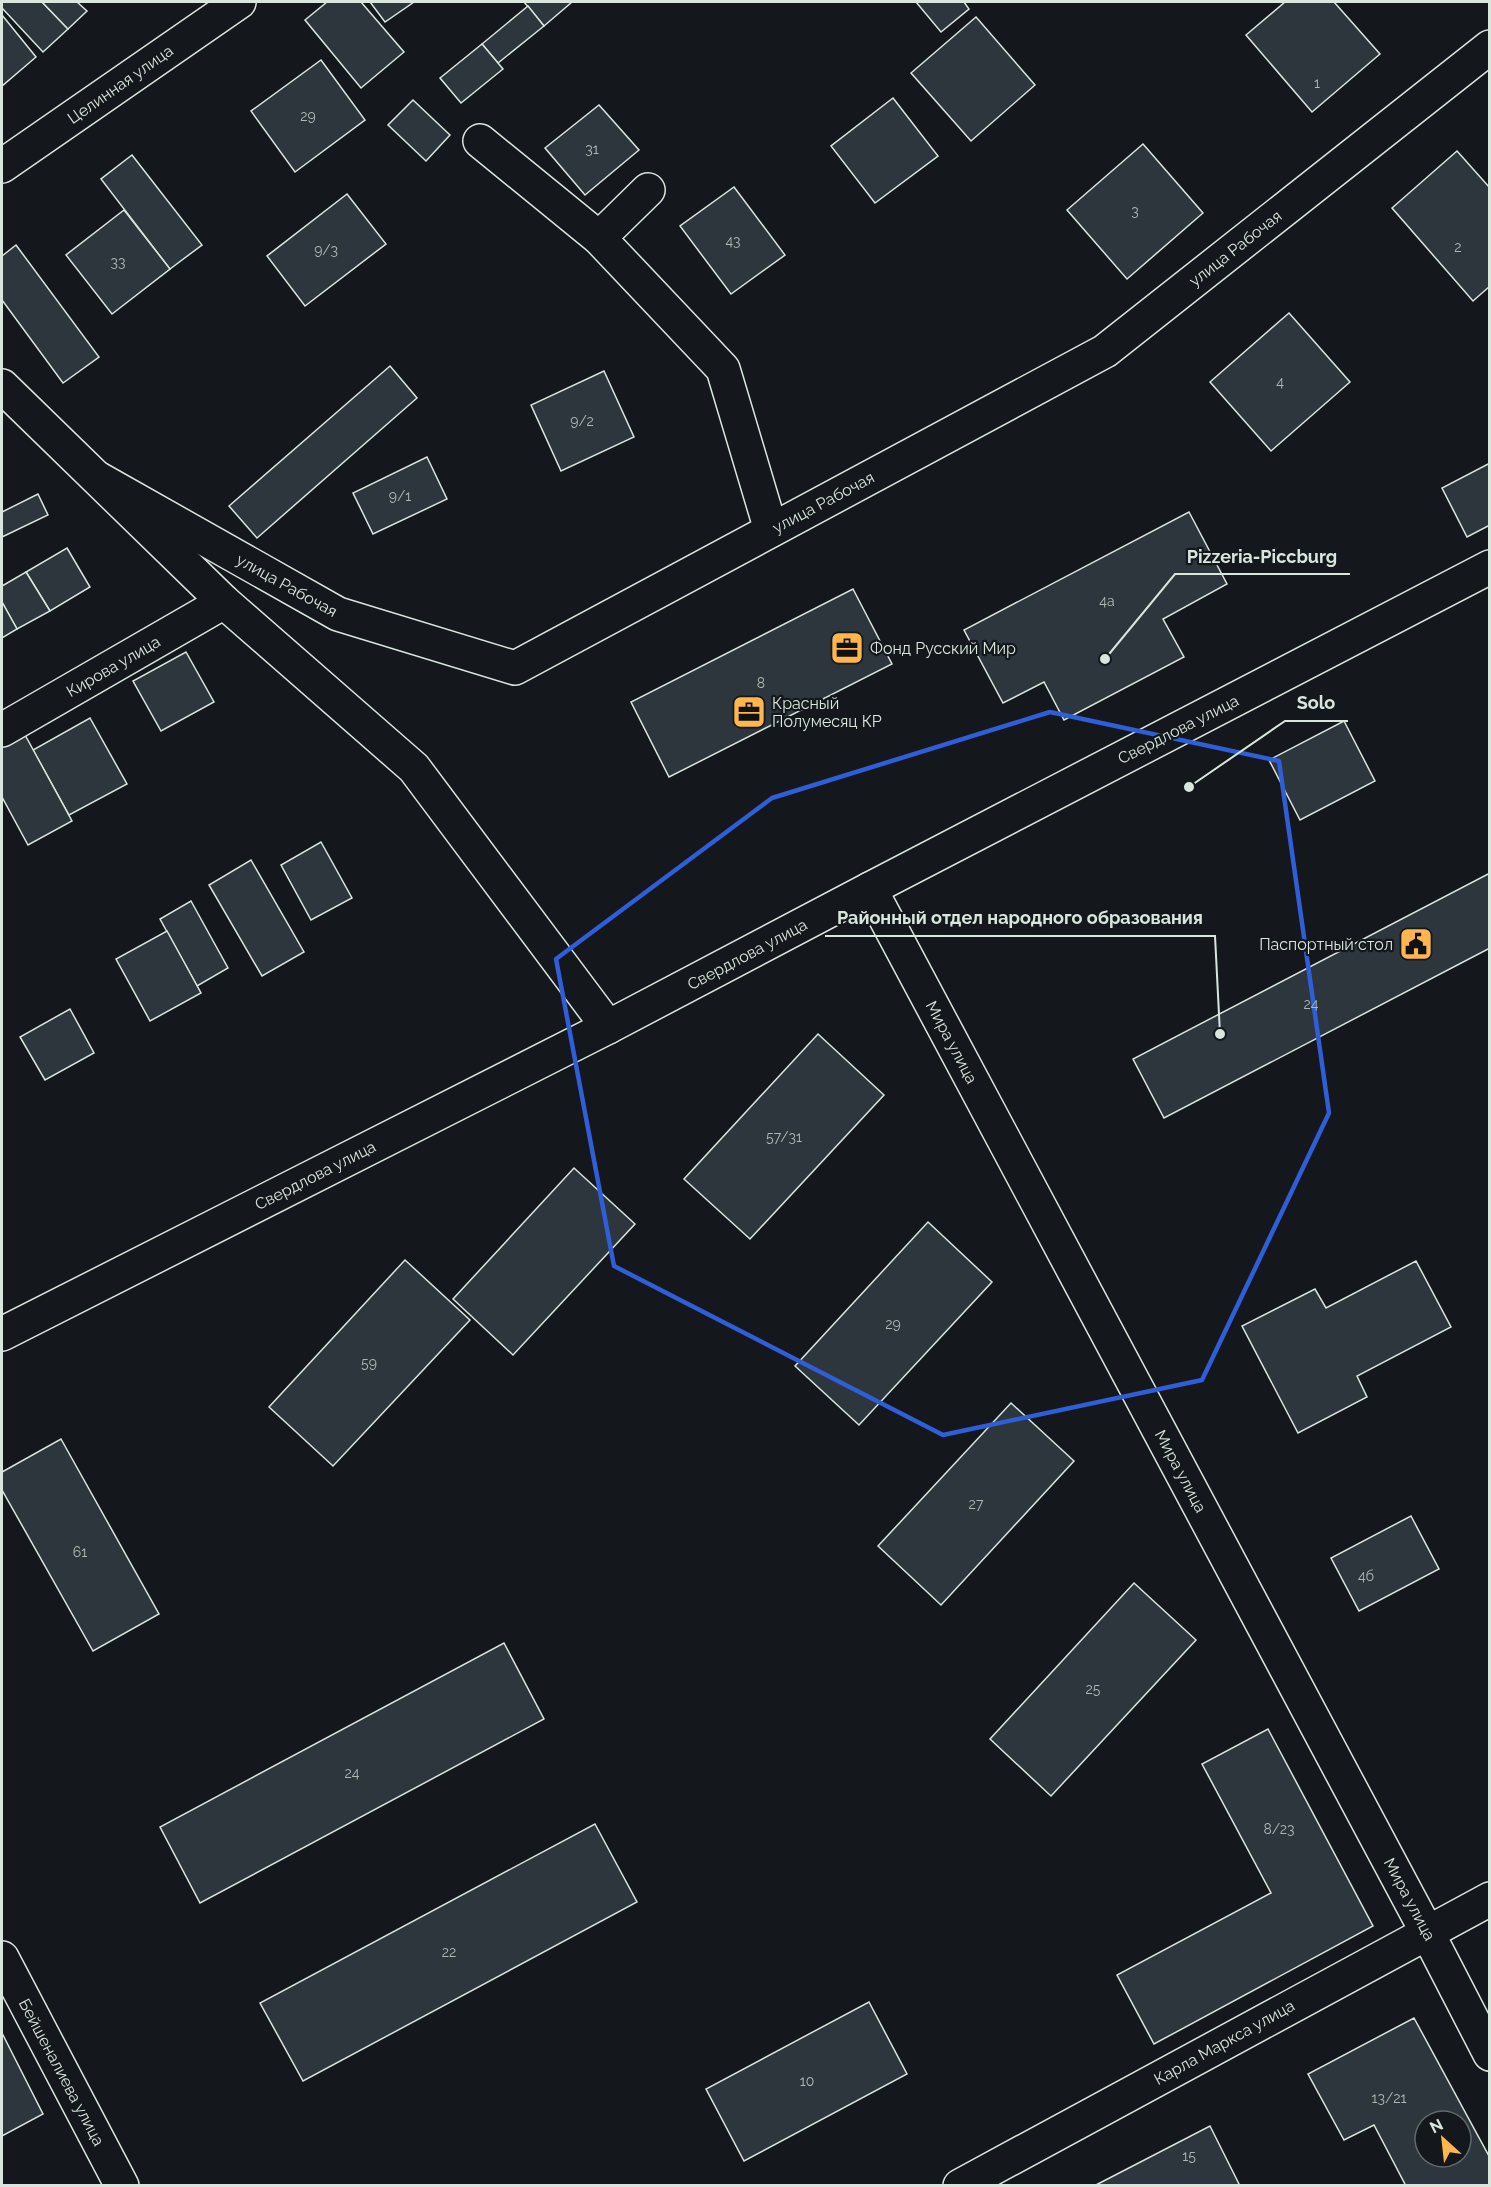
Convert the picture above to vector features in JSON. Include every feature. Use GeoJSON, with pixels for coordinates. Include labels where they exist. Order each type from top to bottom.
{"type":"FeatureCollection","features":[{"type":"Feature","properties":{"kind":"street","name":"Целинная улица"},"geometry":{"type":"LineString","coordinates":[[2,166],[239,2]]}},
{"type":"Feature","properties":{"kind":"street","name":"улица Рабочая"},"geometry":{"type":"LineString","coordinates":[[99,479],[338,614],[515,668],[1105,351],[1490,46]]}},
{"type":"Feature","properties":{"kind":"street"},"geometry":{"type":"LineString","coordinates":[[480,141],[599,238],[723,369],[771,530]]}},
{"type":"Feature","properties":{"kind":"street"},"geometry":{"type":"LineString","coordinates":[[599,238],[648,190]]}},
{"type":"Feature","properties":{"kind":"street"},"geometry":{"type":"LineString","coordinates":[[2,386],[224,602],[414,768],[608,1028]]}},
{"type":"Feature","properties":{"kind":"street","name":"Свердлова улица"},"geometry":{"type":"LineString","coordinates":[[2,1334],[608,1028],[870,889],[1490,567]]}},
{"type":"Feature","properties":{"kind":"street","name":"Кирова улица"},"geometry":{"type":"LineString","coordinates":[[2,730],[224,602]]}},
{"type":"Feature","properties":{"kind":"street","name":"Мира улица"},"geometry":{"type":"LineString","coordinates":[[870,889],[1490,2054]]}},
{"type":"Feature","properties":{"kind":"street","name":"Карла Маркса улица"},"geometry":{"type":"LineString","coordinates":[[960,2186],[1490,1899]]}},
{"type":"Feature","properties":{"kind":"street","name":"Бейшеналиева улица"},"geometry":{"type":"LineString","coordinates":[[2,1958],[122,2186]]}},
{"type":"Feature","properties":{"kind":"highlighted area"},"geometry":{"type":"Polygon","coordinates":[[[1050,712],[1279,761],[1329,1113],[1202,1380],[943,1435],[614,1266],[556,959],[772,798],[1050,712]]]}},
{"type":"Feature","properties":{"kind":"building"},"geometry":{"type":"Polygon","coordinates":[[[2,2],[42,2],[68,29],[43,52],[2,8],[2,2]]]}},
{"type":"Feature","properties":{"kind":"building"},"geometry":{"type":"Polygon","coordinates":[[[42,2],[77,2],[87,11],[68,29],[42,2]]]}},
{"type":"Feature","properties":{"kind":"building"},"geometry":{"type":"Polygon","coordinates":[[[327,2],[361,2],[404,52],[361,88],[305,20],[327,2]]]}},
{"type":"Feature","properties":{"kind":"building"},"geometry":{"type":"Polygon","coordinates":[[[370,2],[414,2],[385,22],[370,2]]]}},
{"type":"Feature","properties":{"kind":"building"},"geometry":{"type":"Polygon","coordinates":[[[524,2],[572,2],[544,26],[524,2]]]}},
{"type":"Feature","properties":{"kind":"building"},"geometry":{"type":"Polygon","coordinates":[[[916,2],[964,2],[969,9],[941,32],[916,2]]]}},
{"type":"Feature","properties":{"kind":"building"},"geometry":{"type":"Polygon","coordinates":[[[1285,2],[1334,2],[1380,54],[1312,112],[1246,35],[1285,2]]]}},
{"type":"Feature","properties":{"kind":"building"},"geometry":{"type":"Polygon","coordinates":[[[528,6],[544,26],[498,63],[482,44],[528,6]]]}},
{"type":"Feature","properties":{"kind":"building"},"geometry":{"type":"Polygon","coordinates":[[[2,15],[36,57],[2,86],[2,15]]]}},
{"type":"Feature","properties":{"kind":"building"},"geometry":{"type":"Polygon","coordinates":[[[976,17],[1035,85],[971,141],[911,73],[976,17]]]}},
{"type":"Feature","properties":{"kind":"building"},"geometry":{"type":"Polygon","coordinates":[[[482,44],[503,69],[461,103],[440,78],[482,44]]]}},
{"type":"Feature","properties":{"kind":"building"},"geometry":{"type":"Polygon","coordinates":[[[321,60],[365,120],[295,172],[251,111],[321,60]]]}},
{"type":"Feature","properties":{"kind":"building"},"geometry":{"type":"Polygon","coordinates":[[[893,98],[938,156],[875,203],[831,146],[893,98]]]}},
{"type":"Feature","properties":{"kind":"building"},"geometry":{"type":"Polygon","coordinates":[[[413,100],[450,135],[426,161],[388,125],[413,100]]]}},
{"type":"Feature","properties":{"kind":"building"},"geometry":{"type":"Polygon","coordinates":[[[599,105],[639,150],[585,195],[545,148],[599,105]]]}},
{"type":"Feature","properties":{"kind":"building"},"geometry":{"type":"Polygon","coordinates":[[[1143,144],[1203,213],[1127,279],[1067,210],[1143,144]]]}},
{"type":"Feature","properties":{"kind":"building"},"geometry":{"type":"Polygon","coordinates":[[[1457,151],[1490,188],[1490,286],[1473,301],[1392,208],[1457,151]]]}},
{"type":"Feature","properties":{"kind":"building"},"geometry":{"type":"Polygon","coordinates":[[[132,155],[202,245],[170,269],[101,179],[132,155]]]}},
{"type":"Feature","properties":{"kind":"building"},"geometry":{"type":"Polygon","coordinates":[[[734,187],[785,255],[731,294],[680,226],[734,187]]]}},
{"type":"Feature","properties":{"kind":"building"},"geometry":{"type":"Polygon","coordinates":[[[347,194],[386,244],[305,306],[267,256],[347,194]]]}},
{"type":"Feature","properties":{"kind":"building"},"geometry":{"type":"Polygon","coordinates":[[[124,210],[170,269],[112,314],[66,255],[124,210]]]}},
{"type":"Feature","properties":{"kind":"building"},"geometry":{"type":"Polygon","coordinates":[[[16,245],[99,357],[63,383],[2,300],[2,256],[16,245]]]}},
{"type":"Feature","properties":{"kind":"building"},"geometry":{"type":"Polygon","coordinates":[[[1289,313],[1350,382],[1271,451],[1210,382],[1289,313]]]}},
{"type":"Feature","properties":{"kind":"building"},"geometry":{"type":"Polygon","coordinates":[[[390,366],[417,398],[257,538],[229,506],[390,366]]]}},
{"type":"Feature","properties":{"kind":"building"},"geometry":{"type":"Polygon","coordinates":[[[604,371],[634,437],[561,471],[531,405],[604,371]]]}},
{"type":"Feature","properties":{"kind":"building"},"geometry":{"type":"Polygon","coordinates":[[[427,457],[447,499],[373,534],[353,493],[427,457]]]}},
{"type":"Feature","properties":{"kind":"building"},"geometry":{"type":"Polygon","coordinates":[[[1490,463],[1490,525],[1467,537],[1442,488],[1490,463]]]}},
{"type":"Feature","properties":{"kind":"building"},"geometry":{"type":"Polygon","coordinates":[[[38,494],[48,515],[2,537],[2,512],[38,494]]]}},
{"type":"Feature","properties":{"kind":"building"},"geometry":{"type":"Polygon","coordinates":[[[1189,512],[1227,584],[1163,619],[1184,657],[1064,720],[1044,682],[1003,703],[964,630],[1189,512]]]}},
{"type":"Feature","properties":{"kind":"building"},"geometry":{"type":"Polygon","coordinates":[[[67,548],[90,587],[50,611],[26,572],[67,548]]]}},
{"type":"Feature","properties":{"kind":"building"},"geometry":{"type":"Polygon","coordinates":[[[26,572],[50,611],[17,629],[2,602],[2,586],[26,572]]]}},
{"type":"Feature","properties":{"kind":"building"},"geometry":{"type":"Polygon","coordinates":[[[853,589],[892,664],[669,777],[631,702],[853,589]]]}},
{"type":"Feature","properties":{"kind":"building"},"geometry":{"type":"Polygon","coordinates":[[[2,602],[17,629],[2,638],[2,602]]]}},
{"type":"Feature","properties":{"kind":"building"},"geometry":{"type":"Polygon","coordinates":[[[186,652],[214,702],[161,731],[133,681],[186,652]]]}},
{"type":"Feature","properties":{"kind":"building"},"geometry":{"type":"Polygon","coordinates":[[[90,718],[127,784],[69,815],[33,750],[90,718]]]}},
{"type":"Feature","properties":{"kind":"building"},"geometry":{"type":"Polygon","coordinates":[[[1344,721],[1375,781],[1300,820],[1269,760],[1344,721]]]}},
{"type":"Feature","properties":{"kind":"building"},"geometry":{"type":"Polygon","coordinates":[[[24,733],[72,821],[28,845],[2,797],[2,746],[24,733]]]}},
{"type":"Feature","properties":{"kind":"building"},"geometry":{"type":"Polygon","coordinates":[[[321,842],[352,898],[311,920],[281,865],[321,842]]]}},
{"type":"Feature","properties":{"kind":"building"},"geometry":{"type":"Polygon","coordinates":[[[251,860],[304,952],[262,976],[209,885],[251,860]]]}},
{"type":"Feature","properties":{"kind":"building"},"geometry":{"type":"Polygon","coordinates":[[[1490,873],[1490,948],[1164,1118],[1133,1059],[1490,873]]]}},
{"type":"Feature","properties":{"kind":"building"},"geometry":{"type":"Polygon","coordinates":[[[191,901],[228,968],[197,986],[160,919],[191,901]]]}},
{"type":"Feature","properties":{"kind":"building"},"geometry":{"type":"Polygon","coordinates":[[[167,931],[201,993],[150,1021],[116,959],[167,931]]]}},
{"type":"Feature","properties":{"kind":"building"},"geometry":{"type":"Polygon","coordinates":[[[70,1009],[94,1053],[45,1080],[20,1037],[70,1009]]]}},
{"type":"Feature","properties":{"kind":"building"},"geometry":{"type":"Polygon","coordinates":[[[818,1034],[884,1095],[750,1239],[684,1179],[818,1034]]]}},
{"type":"Feature","properties":{"kind":"building"},"geometry":{"type":"Polygon","coordinates":[[[574,1168],[635,1224],[513,1355],[453,1299],[574,1168]]]}},
{"type":"Feature","properties":{"kind":"building"},"geometry":{"type":"Polygon","coordinates":[[[928,1222],[992,1282],[859,1425],[795,1366],[928,1222]]]}},
{"type":"Feature","properties":{"kind":"building"},"geometry":{"type":"Polygon","coordinates":[[[405,1260],[470,1320],[333,1466],[269,1407],[405,1260]]]}},
{"type":"Feature","properties":{"kind":"building"},"geometry":{"type":"Polygon","coordinates":[[[1416,1261],[1451,1327],[1357,1376],[1367,1397],[1298,1433],[1242,1326],[1315,1289],[1326,1308],[1416,1261]]]}},
{"type":"Feature","properties":{"kind":"building"},"geometry":{"type":"Polygon","coordinates":[[[1011,1403],[1074,1461],[941,1605],[878,1546],[1011,1403]]]}},
{"type":"Feature","properties":{"kind":"building"},"geometry":{"type":"Polygon","coordinates":[[[61,1439],[159,1614],[93,1651],[2,1490],[2,1472],[61,1439]]]}},
{"type":"Feature","properties":{"kind":"building"},"geometry":{"type":"Polygon","coordinates":[[[1411,1516],[1439,1569],[1359,1611],[1331,1558],[1411,1516]]]}},
{"type":"Feature","properties":{"kind":"building"},"geometry":{"type":"Polygon","coordinates":[[[1134,1583],[1196,1640],[1051,1796],[990,1739],[1134,1583]]]}},
{"type":"Feature","properties":{"kind":"building"},"geometry":{"type":"Polygon","coordinates":[[[504,1643],[544,1719],[200,1903],[160,1827],[504,1643]]]}},
{"type":"Feature","properties":{"kind":"building"},"geometry":{"type":"Polygon","coordinates":[[[1268,1729],[1373,1926],[1154,2044],[1117,1975],[1271,1893],[1202,1764],[1268,1729]]]}},
{"type":"Feature","properties":{"kind":"building"},"geometry":{"type":"Polygon","coordinates":[[[595,1824],[637,1902],[303,2081],[260,2003],[595,1824]]]}},
{"type":"Feature","properties":{"kind":"building"},"geometry":{"type":"Polygon","coordinates":[[[869,2002],[907,2074],[744,2161],[706,2089],[869,2002]]]}},
{"type":"Feature","properties":{"kind":"building"},"geometry":{"type":"Polygon","coordinates":[[[1414,2018],[1463,2109],[1413,2109],[1413,2169],[1473,2169],[1473,2127],[1490,2158],[1490,2186],[1406,2186],[1374,2125],[1344,2140],[1308,2074],[1414,2018]]]}},
{"type":"Feature","properties":{"kind":"building"},"geometry":{"type":"Polygon","coordinates":[[[2,2033],[43,2114],[2,2136],[2,2033]]]}},
{"type":"Feature","properties":{"kind":"building"},"geometry":{"type":"Polygon","coordinates":[[[1210,2126],[1240,2186],[1094,2186],[1210,2126]]]}},
{"type":"Feature","properties":{"kind":"place","name":"Фонд Русский Мир"},"geometry":{"type":"Point","coordinates":[847,648]}},
{"type":"Feature","properties":{"kind":"place","name":"Pizzeria-Piccburg"},"geometry":{"type":"Point","coordinates":[1105,659]}},
{"type":"Feature","properties":{"kind":"place","name":"Красный Полумесяц КР"},"geometry":{"type":"Point","coordinates":[749,712]}},
{"type":"Feature","properties":{"kind":"place","name":"Solo"},"geometry":{"type":"Point","coordinates":[1189,787]}},
{"type":"Feature","properties":{"kind":"place","name":"Паспортный стол"},"geometry":{"type":"Point","coordinates":[1416,944]}},
{"type":"Feature","properties":{"kind":"place","name":"Районный отдел народного образования"},"geometry":{"type":"Point","coordinates":[1220,1034]}}]}
